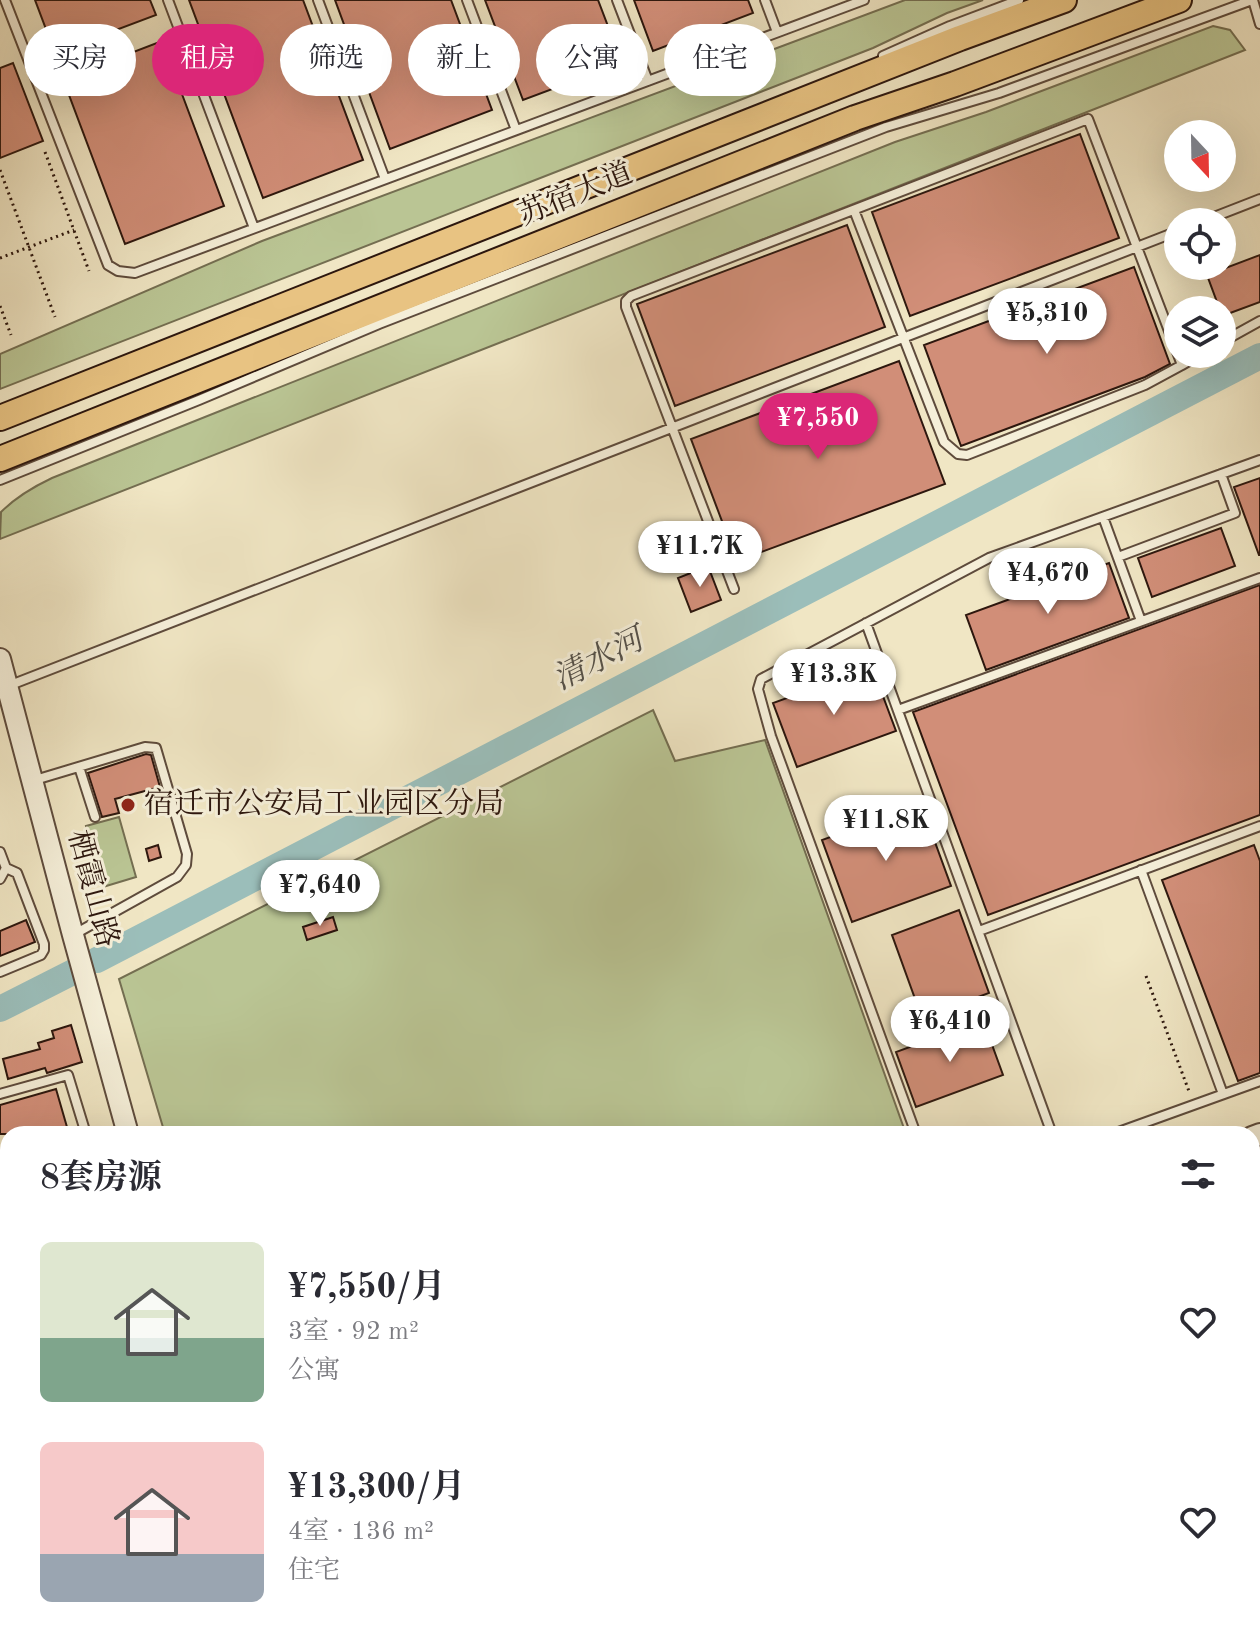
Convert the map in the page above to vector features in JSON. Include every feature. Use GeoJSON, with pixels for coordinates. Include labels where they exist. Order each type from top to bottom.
{"type":"FeatureCollection","features":[{"type":"Feature","properties":{"kind":"main road","name":"苏宿大道"},"geometry":{"type":"LineString","coordinates":[[0,418],[960,38],[1064,0]]}},
{"type":"Feature","properties":{"kind":"main road","name":"苏宿大道"},"geometry":{"type":"LineString","coordinates":[[0,459],[855,118],[1179,0]]}},
{"type":"Feature","properties":{"kind":"street","name":"栖霞山路"},"geometry":{"type":"LineString","coordinates":[[0,659],[7,686],[7,712],[32,781],[126,1126]]}},
{"type":"Feature","properties":{"kind":"lane"},"geometry":{"type":"LineString","coordinates":[[5,0],[108,265],[118,271],[135,273],[608,96]]}},
{"type":"Feature","properties":{"kind":"lane"},"geometry":{"type":"LineString","coordinates":[[168,0],[254,228]]}},
{"type":"Feature","properties":{"kind":"lane"},"geometry":{"type":"LineString","coordinates":[[318,0],[385,179]]}},
{"type":"Feature","properties":{"kind":"lane"},"geometry":{"type":"LineString","coordinates":[[467,0],[516,130]]}},
{"type":"Feature","properties":{"kind":"lane"},"geometry":{"type":"LineString","coordinates":[[617,0],[626,24]]}},
{"type":"Feature","properties":{"kind":"lane"},"geometry":{"type":"LineString","coordinates":[[765,0],[777,32]]}},
{"type":"Feature","properties":{"kind":"lane"},"geometry":{"type":"LineString","coordinates":[[648,81],[864,0]]}},
{"type":"Feature","properties":{"kind":"lane"},"geometry":{"type":"LineString","coordinates":[[875,60],[950,26],[1019,0]]}},
{"type":"Feature","properties":{"kind":"lane"},"geometry":{"type":"LineString","coordinates":[[0,480],[379,324],[886,127],[999,93],[1253,0],[1260,24]]}},
{"type":"Feature","properties":{"kind":"lane"},"geometry":{"type":"LineString","coordinates":[[734,589],[626,307],[626,301],[631,296],[1088,119],[1164,318]]}},
{"type":"Feature","properties":{"kind":"lane"},"geometry":{"type":"LineString","coordinates":[[1236,208],[1260,199]]}},
{"type":"Feature","properties":{"kind":"lane"},"geometry":{"type":"LineString","coordinates":[[854,210],[944,442],[958,454],[967,455],[1145,385],[1176,368]]}},
{"type":"Feature","properties":{"kind":"lane"},"geometry":{"type":"LineString","coordinates":[[7,686],[1164,236]]}},
{"type":"Feature","properties":{"kind":"lane"},"geometry":{"type":"LineString","coordinates":[[1236,334],[1260,321]]}},
{"type":"Feature","properties":{"kind":"lane"},"geometry":{"type":"LineString","coordinates":[[913,1126],[771,736],[758,689],[761,679],[989,558],[1260,460]]}},
{"type":"Feature","properties":{"kind":"lane"},"geometry":{"type":"LineString","coordinates":[[1118,557],[1235,513],[1221,474]]}},
{"type":"Feature","properties":{"kind":"lane"},"geometry":{"type":"LineString","coordinates":[[1103,517],[1141,621]]}},
{"type":"Feature","properties":{"kind":"lane"},"geometry":{"type":"LineString","coordinates":[[898,710],[1260,578]]}},
{"type":"Feature","properties":{"kind":"lane"},"geometry":{"type":"LineString","coordinates":[[866,623],[1049,1126]]}},
{"type":"Feature","properties":{"kind":"lane"},"geometry":{"type":"LineString","coordinates":[[32,781],[145,747],[156,748],[187,854],[183,871],[177,877],[73,935]]}},
{"type":"Feature","properties":{"kind":"lane"},"geometry":{"type":"LineString","coordinates":[[79,767],[95,817]]}},
{"type":"Feature","properties":{"kind":"lane"},"geometry":{"type":"LineString","coordinates":[[979,931],[1260,826]]}},
{"type":"Feature","properties":{"kind":"lane"},"geometry":{"type":"LineString","coordinates":[[0,852],[6,868],[17,873],[44,944],[41,955],[0,972]]}},
{"type":"Feature","properties":{"kind":"lane"},"geometry":{"type":"LineString","coordinates":[[0,879],[6,868]]}},
{"type":"Feature","properties":{"kind":"lane"},"geometry":{"type":"LineString","coordinates":[[1141,870],[1223,1094]]}},
{"type":"Feature","properties":{"kind":"lane"},"geometry":{"type":"LineString","coordinates":[[0,1094],[68,1075],[84,1126]]}},
{"type":"Feature","properties":{"kind":"lane"},"geometry":{"type":"LineString","coordinates":[[1135,1126],[1260,1081]]}},
{"type":"Feature","properties":{"kind":"path"},"geometry":{"type":"LineString","coordinates":[[45,152],[89,271]]}},
{"type":"Feature","properties":{"kind":"path"},"geometry":{"type":"LineString","coordinates":[[0,170],[55,317]]}},
{"type":"Feature","properties":{"kind":"path"},"geometry":{"type":"LineString","coordinates":[[0,258],[74,230]]}},
{"type":"Feature","properties":{"kind":"path"},"geometry":{"type":"LineString","coordinates":[[0,306],[11,335]]}},
{"type":"Feature","properties":{"kind":"path"},"geometry":{"type":"LineString","coordinates":[[1146,976],[1194,1105]]}},
{"type":"Feature","properties":{"kind":"green space"},"geometry":{"type":"Polygon","coordinates":[[[905,0],[983,0],[776,86],[776,48],[905,0]]]}},
{"type":"Feature","properties":{"kind":"green space"},"geometry":{"type":"Polygon","coordinates":[[[1213,26],[1230,30],[1245,50],[0,539],[1,512],[25,493],[52,478],[895,142],[986,112],[1213,26]]]}},
{"type":"Feature","properties":{"kind":"green space"},"geometry":{"type":"Polygon","coordinates":[[[664,90],[664,96],[750,96],[0,389],[0,354],[262,241],[664,90]]]}},
{"type":"Feature","properties":{"kind":"green space"},"geometry":{"type":"Polygon","coordinates":[[[653,710],[675,761],[765,740],[903,1126],[163,1126],[119,979],[653,710]]]}},
{"type":"Feature","properties":{"kind":"green space"},"geometry":{"type":"Polygon","coordinates":[[[119,817],[136,877],[103,887],[86,826],[119,817]]]}},
{"type":"Feature","properties":{"kind":"building"},"geometry":{"type":"Polygon","coordinates":[[[35,0],[150,0],[156,15],[132,24],[44,24],[35,0]]]}},
{"type":"Feature","properties":{"kind":"building"},"geometry":{"type":"Polygon","coordinates":[[[189,0],[303,0],[312,24],[280,24],[280,96],[339,96],[363,160],[263,198],[225,96],[264,96],[264,24],[198,24],[189,0]]]}},
{"type":"Feature","properties":{"kind":"building"},"geometry":{"type":"Polygon","coordinates":[[[335,0],[451,0],[460,24],[408,24],[408,96],[487,96],[492,110],[390,149],[370,96],[392,96],[392,24],[344,24],[335,0]]]}},
{"type":"Feature","properties":{"kind":"building"},"geometry":{"type":"Polygon","coordinates":[[[485,0],[598,0],[607,24],[536,24],[536,95],[523,100],[520,92],[520,24],[494,24],[485,0]]]}},
{"type":"Feature","properties":{"kind":"building"},"geometry":{"type":"Polygon","coordinates":[[[634,0],[748,0],[753,13],[724,24],[664,24],[664,47],[653,51],[648,38],[648,24],[643,24],[634,0]]]}},
{"type":"Feature","properties":{"kind":"building"},"geometry":{"type":"Polygon","coordinates":[[[152,45],[152,96],[183,96],[224,206],[125,244],[69,96],[136,96],[136,51],[152,45]]]}},
{"type":"Feature","properties":{"kind":"building"},"geometry":{"type":"Polygon","coordinates":[[[13,63],[43,141],[0,158],[0,68],[13,63]]]}},
{"type":"Feature","properties":{"kind":"building"},"geometry":{"type":"Polygon","coordinates":[[[1080,134],[1119,238],[910,316],[872,212],[1080,134]]]}},
{"type":"Feature","properties":{"kind":"building"},"geometry":{"type":"Polygon","coordinates":[[[847,225],[885,327],[675,406],[637,304],[847,225]]]}},
{"type":"Feature","properties":{"kind":"building"},"geometry":{"type":"Polygon","coordinates":[[[1260,255],[1260,302],[1236,311],[1236,296],[1215,296],[1209,280],[1236,280],[1236,264],[1260,255]]]}},
{"type":"Feature","properties":{"kind":"building"},"geometry":{"type":"Polygon","coordinates":[[[1134,267],[1164,348],[1164,367],[961,446],[924,345],[1134,267]]]}},
{"type":"Feature","properties":{"kind":"building"},"geometry":{"type":"Polygon","coordinates":[[[899,361],[945,484],[737,561],[691,439],[899,361]]]}},
{"type":"Feature","properties":{"kind":"building"},"geometry":{"type":"Polygon","coordinates":[[[1260,478],[1260,555],[1259,555],[1234,487],[1260,478]]]}},
{"type":"Feature","properties":{"kind":"building"},"geometry":{"type":"Polygon","coordinates":[[[1221,528],[1235,566],[1152,597],[1138,558],[1221,528]]]}},
{"type":"Feature","properties":{"kind":"building"},"geometry":{"type":"Polygon","coordinates":[[[1109,563],[1129,618],[986,670],[966,615],[1109,563]]]}},
{"type":"Feature","properties":{"kind":"building"},"geometry":{"type":"Polygon","coordinates":[[[708,566],[721,600],[691,612],[678,578],[708,566]]]}},
{"type":"Feature","properties":{"kind":"building"},"geometry":{"type":"Polygon","coordinates":[[[1260,585],[1260,815],[988,915],[913,712],[1260,585]]]}},
{"type":"Feature","properties":{"kind":"building"},"geometry":{"type":"Polygon","coordinates":[[[872,667],[896,731],[797,767],[773,703],[872,667]]]}},
{"type":"Feature","properties":{"kind":"building"},"geometry":{"type":"Polygon","coordinates":[[[151,755],[160,787],[115,799],[119,813],[102,817],[88,773],[151,755]]]}},
{"type":"Feature","properties":{"kind":"building"},"geometry":{"type":"Polygon","coordinates":[[[921,804],[951,886],[852,922],[822,840],[921,804]]]}},
{"type":"Feature","properties":{"kind":"building"},"geometry":{"type":"Polygon","coordinates":[[[158,845],[161,857],[149,861],[146,849],[158,845]]]}},
{"type":"Feature","properties":{"kind":"building"},"geometry":{"type":"Polygon","coordinates":[[[1254,845],[1260,861],[1260,1073],[1238,1081],[1162,880],[1254,845]]]}},
{"type":"Feature","properties":{"kind":"building"},"geometry":{"type":"Polygon","coordinates":[[[959,910],[989,993],[922,1018],[892,935],[959,910]]]}},
{"type":"Feature","properties":{"kind":"building"},"geometry":{"type":"Polygon","coordinates":[[[333,917],[337,930],[307,940],[303,927],[333,917]]]}},
{"type":"Feature","properties":{"kind":"building"},"geometry":{"type":"Polygon","coordinates":[[[26,920],[35,942],[0,956],[0,931],[26,920]]]}},
{"type":"Feature","properties":{"kind":"building"},"geometry":{"type":"Polygon","coordinates":[[[983,1020],[1003,1075],[916,1107],[896,1052],[983,1020]]]}},
{"type":"Feature","properties":{"kind":"building"},"geometry":{"type":"Polygon","coordinates":[[[71,1025],[82,1062],[47,1073],[45,1068],[8,1079],[3,1059],[40,1049],[38,1043],[54,1038],[52,1031],[71,1025]]]}},
{"type":"Feature","properties":{"kind":"building"},"geometry":{"type":"Polygon","coordinates":[[[56,1089],[67,1126],[0,1126],[0,1105],[56,1089]]]}},
{"type":"Feature","properties":{"kind":"waterway","name":"清水河"},"geometry":{"type":"LineString","coordinates":[[97,960],[1260,356]]}},
{"type":"Feature","properties":{"kind":"waterway","name":"清水河"},"geometry":{"type":"LineString","coordinates":[[0,1009],[73,972]]}},
{"type":"Feature","properties":{"kind":"place","name":"宿迁市公安局工业园区分局"},"geometry":{"type":"Point","coordinates":[128,805]}}]}
